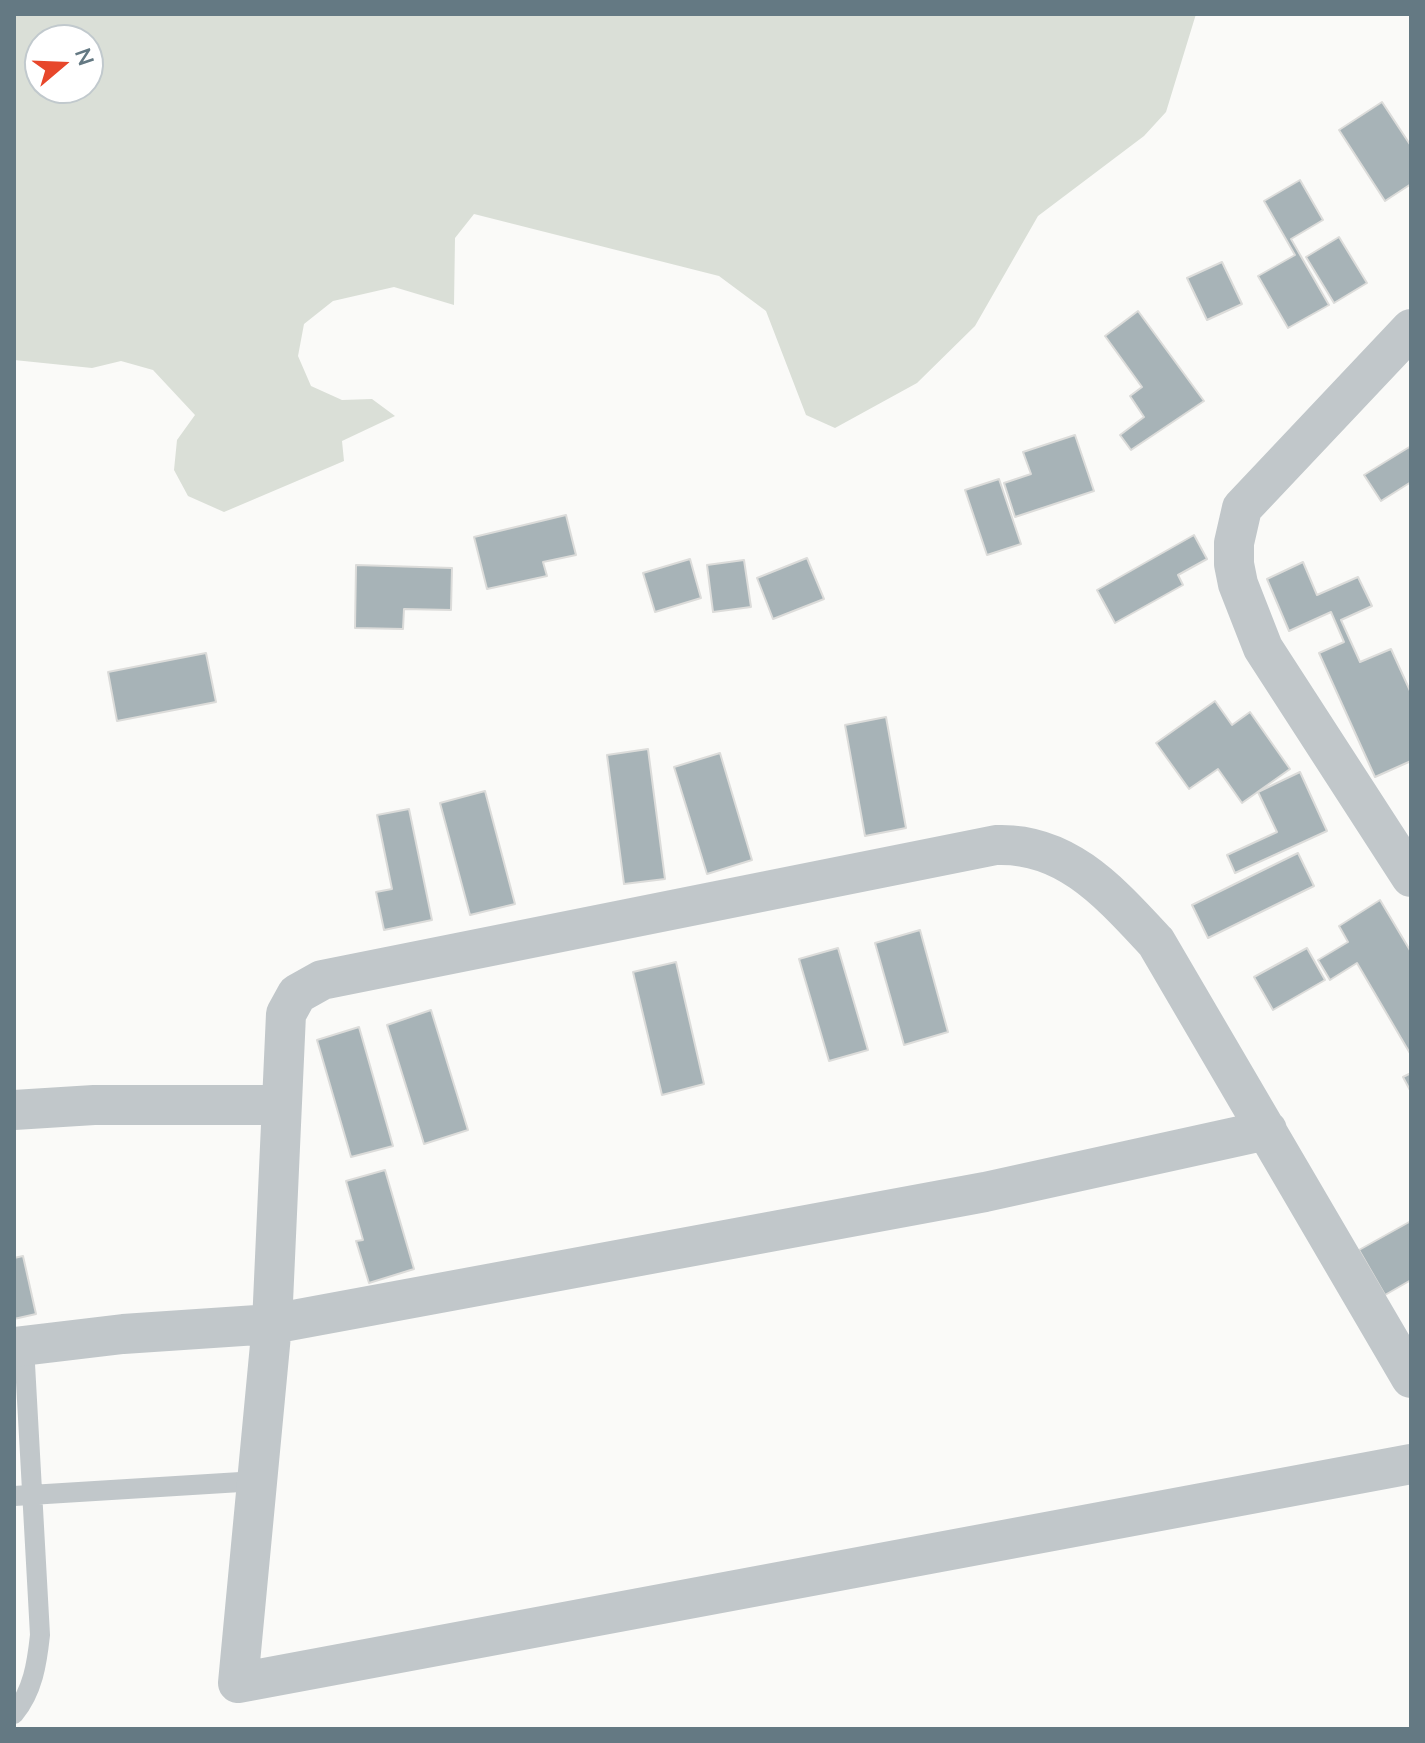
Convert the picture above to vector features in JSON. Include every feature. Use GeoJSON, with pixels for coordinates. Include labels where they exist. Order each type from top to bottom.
{"type":"FeatureCollection","features":[{"type":"Feature","properties":{"kind":"street"},"geometry":{"type":"LineString","coordinates":[[1410,874],[1263,648],[1238,584],[1234,553],[1242,508],[1411,329]]}},
{"type":"Feature","properties":{"kind":"street"},"geometry":{"type":"LineString","coordinates":[[1411,1378],[1156,942],[1113,896],[1070,862],[1052,853],[1014,844],[855,872],[413,960],[308,985],[297,994],[286,1014],[272,1324],[238,1683],[1411,1464]]}},
{"type":"Feature","properties":{"kind":"street"},"geometry":{"type":"LineString","coordinates":[[14,1110],[94,1105],[280,1105]]}},
{"type":"Feature","properties":{"kind":"street"},"geometry":{"type":"LineString","coordinates":[[19,1346],[272,1324],[985,1192],[1267,1130]]}},
{"type":"Feature","properties":{"kind":"lane"},"geometry":{"type":"LineString","coordinates":[[14,1714],[23,1703],[31,1682],[40,1635],[23,1496],[19,1346]]}},
{"type":"Feature","properties":{"kind":"lane"},"geometry":{"type":"LineString","coordinates":[[23,1496],[257,1481]]}},
{"type":"Feature","properties":{"kind":"shaded area"},"geometry":{"type":"Polygon","coordinates":[[[14,14],[1196,14],[1166,112],[1144,136],[1038,216],[975,326],[917,383],[835,428],[806,415],[766,311],[719,276],[474,214],[455,238],[454,305],[394,287],[333,301],[304,324],[298,356],[311,386],[342,400],[372,399],[395,416],[342,441],[344,461],[224,512],[188,496],[174,470],[177,440],[195,415],[153,370],[121,361],[92,368],[14,360],[14,14]]]}},
{"type":"Feature","properties":{"kind":"building"},"geometry":{"type":"Polygon","coordinates":[[[1382,102],[1411,146],[1411,184],[1385,201],[1339,130],[1382,102]]]}},
{"type":"Feature","properties":{"kind":"building"},"geometry":{"type":"Polygon","coordinates":[[[1300,180],[1323,220],[1291,239],[1329,305],[1288,328],[1258,276],[1295,255],[1264,201],[1300,180]]]}},
{"type":"Feature","properties":{"kind":"building"},"geometry":{"type":"Polygon","coordinates":[[[1339,237],[1367,283],[1334,303],[1306,257],[1339,237]]]}},
{"type":"Feature","properties":{"kind":"building"},"geometry":{"type":"Polygon","coordinates":[[[1222,262],[1242,304],[1207,320],[1187,278],[1222,262]]]}},
{"type":"Feature","properties":{"kind":"building"},"geometry":{"type":"Polygon","coordinates":[[[1138,311],[1204,401],[1131,450],[1120,435],[1144,417],[1130,396],[1142,387],[1105,336],[1138,311]]]}},
{"type":"Feature","properties":{"kind":"building"},"geometry":{"type":"Polygon","coordinates":[[[1075,435],[1094,491],[1015,517],[1004,483],[1031,474],[1023,452],[1075,435]]]}},
{"type":"Feature","properties":{"kind":"building"},"geometry":{"type":"Polygon","coordinates":[[[1411,446],[1411,482],[1381,501],[1364,475],[1411,446]]]}},
{"type":"Feature","properties":{"kind":"building"},"geometry":{"type":"Polygon","coordinates":[[[999,479],[1021,544],[987,555],[965,490],[999,479]]]}},
{"type":"Feature","properties":{"kind":"building"},"geometry":{"type":"Polygon","coordinates":[[[566,515],[576,555],[543,562],[547,576],[487,589],[474,537],[566,515]]]}},
{"type":"Feature","properties":{"kind":"building"},"geometry":{"type":"Polygon","coordinates":[[[1194,535],[1207,559],[1178,575],[1183,585],[1115,623],[1097,590],[1194,535]]]}},
{"type":"Feature","properties":{"kind":"building"},"geometry":{"type":"Polygon","coordinates":[[[807,558],[824,599],[773,619],[757,578],[807,558]]]}},
{"type":"Feature","properties":{"kind":"building"},"geometry":{"type":"Polygon","coordinates":[[[690,559],[701,598],[655,612],[643,573],[690,559]]]}},
{"type":"Feature","properties":{"kind":"building"},"geometry":{"type":"Polygon","coordinates":[[[744,560],[751,607],[713,612],[707,565],[744,560]]]}},
{"type":"Feature","properties":{"kind":"building"},"geometry":{"type":"Polygon","coordinates":[[[1303,562],[1317,595],[1358,577],[1372,606],[1341,620],[1360,662],[1391,649],[1411,693],[1411,761],[1375,777],[1319,653],[1344,642],[1331,612],[1289,631],[1267,579],[1303,562]]]}},
{"type":"Feature","properties":{"kind":"building"},"geometry":{"type":"Polygon","coordinates":[[[356,565],[452,568],[451,610],[404,609],[403,629],[355,628],[356,565]]]}},
{"type":"Feature","properties":{"kind":"building"},"geometry":{"type":"Polygon","coordinates":[[[206,653],[216,702],[117,721],[108,672],[206,653]]]}},
{"type":"Feature","properties":{"kind":"building"},"geometry":{"type":"Polygon","coordinates":[[[1215,701],[1232,725],[1250,712],[1290,769],[1242,803],[1218,769],[1189,789],[1156,743],[1215,701]]]}},
{"type":"Feature","properties":{"kind":"building"},"geometry":{"type":"Polygon","coordinates":[[[886,717],[906,828],[865,836],[845,725],[886,717]]]}},
{"type":"Feature","properties":{"kind":"building"},"geometry":{"type":"Polygon","coordinates":[[[648,749],[665,879],[624,884],[607,755],[648,749]]]}},
{"type":"Feature","properties":{"kind":"building"},"geometry":{"type":"Polygon","coordinates":[[[720,753],[752,860],[707,874],[674,767],[720,753]]]}},
{"type":"Feature","properties":{"kind":"building"},"geometry":{"type":"Polygon","coordinates":[[[1300,772],[1327,831],[1235,873],[1227,855],[1277,832],[1258,792],[1300,772]]]}},
{"type":"Feature","properties":{"kind":"building"},"geometry":{"type":"Polygon","coordinates":[[[485,791],[515,904],[470,915],[440,803],[485,791]]]}},
{"type":"Feature","properties":{"kind":"building"},"geometry":{"type":"Polygon","coordinates":[[[409,809],[432,920],[384,930],[376,892],[392,889],[377,815],[409,809]]]}},
{"type":"Feature","properties":{"kind":"building"},"geometry":{"type":"Polygon","coordinates":[[[1298,853],[1314,886],[1208,938],[1192,905],[1298,853]]]}},
{"type":"Feature","properties":{"kind":"building"},"geometry":{"type":"Polygon","coordinates":[[[1380,900],[1411,952],[1411,1055],[1357,963],[1330,980],[1318,960],[1348,942],[1339,926],[1380,900]]]}},
{"type":"Feature","properties":{"kind":"building"},"geometry":{"type":"Polygon","coordinates":[[[920,930],[948,1032],[904,1045],[875,943],[920,930]]]}},
{"type":"Feature","properties":{"kind":"building"},"geometry":{"type":"Polygon","coordinates":[[[838,948],[868,1050],[829,1061],[799,959],[838,948]]]}},
{"type":"Feature","properties":{"kind":"building"},"geometry":{"type":"Polygon","coordinates":[[[1307,948],[1325,980],[1273,1010],[1254,977],[1307,948]]]}},
{"type":"Feature","properties":{"kind":"building"},"geometry":{"type":"Polygon","coordinates":[[[676,962],[704,1084],[662,1095],[633,972],[676,962]]]}},
{"type":"Feature","properties":{"kind":"building"},"geometry":{"type":"Polygon","coordinates":[[[431,1010],[468,1130],[424,1144],[387,1025],[431,1010]]]}},
{"type":"Feature","properties":{"kind":"building"},"geometry":{"type":"Polygon","coordinates":[[[359,1027],[393,1146],[351,1157],[317,1040],[359,1027]]]}},
{"type":"Feature","properties":{"kind":"building"},"geometry":{"type":"Polygon","coordinates":[[[1411,1073],[1411,1092],[1403,1077],[1411,1073]]]}},
{"type":"Feature","properties":{"kind":"building"},"geometry":{"type":"Polygon","coordinates":[[[385,1170],[414,1269],[369,1283],[356,1241],[363,1240],[346,1181],[385,1170]]]}},
{"type":"Feature","properties":{"kind":"building"},"geometry":{"type":"Polygon","coordinates":[[[1411,1221],[1411,1280],[1385,1295],[1359,1250],[1411,1221]]]}},
{"type":"Feature","properties":{"kind":"building"},"geometry":{"type":"Polygon","coordinates":[[[23,1256],[36,1314],[14,1319],[14,1258],[23,1256]]]}}]}
